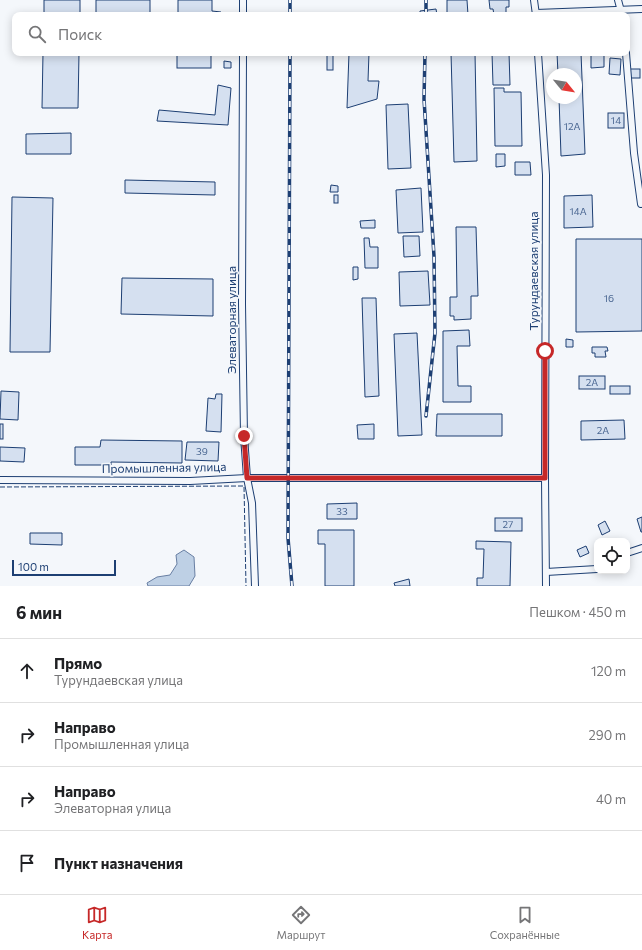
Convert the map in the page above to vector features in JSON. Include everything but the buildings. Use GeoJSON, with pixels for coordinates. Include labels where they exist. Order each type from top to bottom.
{"type":"FeatureCollection","features":[{"type":"Feature","properties":{"kind":"street"},"geometry":{"type":"LineString","coordinates":[[243,0],[243,12]]}},
{"type":"Feature","properties":{"kind":"street"},"geometry":{"type":"LineString","coordinates":[[534,0],[536,12]]}},
{"type":"Feature","properties":{"kind":"street"},"geometry":{"type":"LineString","coordinates":[[618,0],[621,12],[642,9]]}},
{"type":"Feature","properties":{"kind":"street","name":"Элеваторная улица"},"geometry":{"type":"LineString","coordinates":[[242,56],[242,304],[244,436],[247,478],[252,503],[255,586]]}},
{"type":"Feature","properties":{"kind":"street","name":"Турундаевская улица"},"geometry":{"type":"LineString","coordinates":[[538,56],[546,175],[546,586]]}},
{"type":"Feature","properties":{"kind":"street"},"geometry":{"type":"LineString","coordinates":[[626,56],[634,153],[641,204]]}},
{"type":"Feature","properties":{"kind":"street","name":"Промышленная улица"},"geometry":{"type":"LineString","coordinates":[[0,480],[190,481],[247,478],[545,478]]}},
{"type":"Feature","properties":{"kind":"street"},"geometry":{"type":"LineString","coordinates":[[630,552],[642,548]]}},
{"type":"Feature","properties":{"kind":"street"},"geometry":{"type":"LineString","coordinates":[[546,572],[594,569]]}},
{"type":"Feature","properties":{"kind":"water"},"geometry":{"type":"Polygon","coordinates":[[[184,550],[194,557],[195,576],[189,586],[148,586],[147,583],[157,577],[170,575],[177,564],[176,555],[184,550]]]}},
{"type":"Feature","properties":{"kind":"railway"},"geometry":{"type":"LineString","coordinates":[[290,0],[290,12]]}},
{"type":"Feature","properties":{"kind":"railway"},"geometry":{"type":"LineString","coordinates":[[426,0],[426,12]]}},
{"type":"Feature","properties":{"kind":"railway"},"geometry":{"type":"LineString","coordinates":[[290,56],[288,538],[292,586]]}},
{"type":"Feature","properties":{"kind":"railway"},"geometry":{"type":"LineString","coordinates":[[425,56],[424,99],[434,256],[435,333],[426,416]]}},
{"type":"Feature","properties":{"kind":"fence"},"geometry":{"type":"LineString","coordinates":[[0,487],[244,486],[246,586]]}},
{"type":"Feature","properties":{"kind":"route"},"geometry":{"type":"LineString","coordinates":[[244,436],[247,478],[545,478],[545,351]]}}]}
